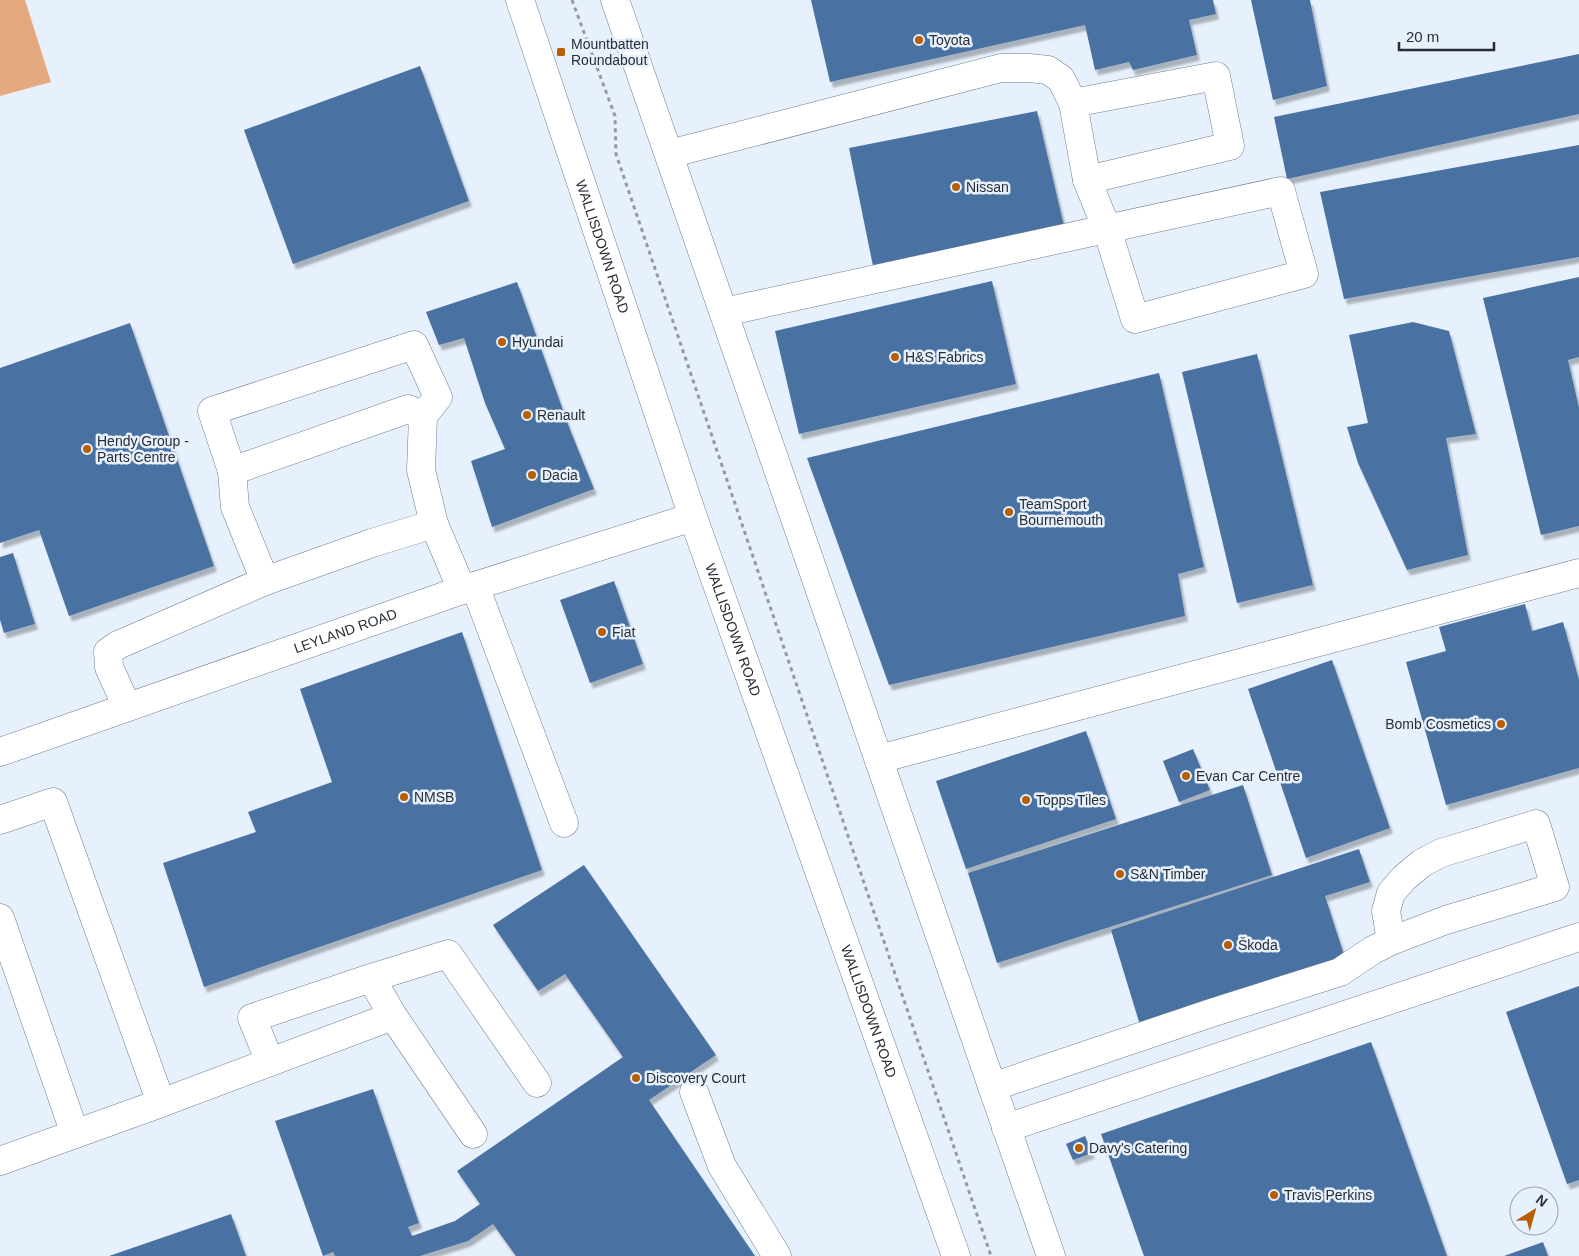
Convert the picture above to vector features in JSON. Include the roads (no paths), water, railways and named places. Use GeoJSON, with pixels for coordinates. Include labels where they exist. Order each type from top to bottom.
{"type":"FeatureCollection","features":[{"type":"Feature","properties":{"kind":"street","name":"WALLISDOWN ROAD"},"geometry":{"type":"LineString","coordinates":[[520,0],[693,517],[956,1256]]}},
{"type":"Feature","properties":{"kind":"street"},"geometry":{"type":"LineString","coordinates":[[616,0],[1051,1256]]}},
{"type":"Feature","properties":{"kind":"street"},"geometry":{"type":"LineString","coordinates":[[669,154],[1001,68],[1048,70],[1061,79],[1073,103],[1087,180],[1107,229],[1135,319],[1304,274],[1281,191],[1107,229],[724,312]]}},
{"type":"Feature","properties":{"kind":"street"},"geometry":{"type":"LineString","coordinates":[[1073,103],[1216,76],[1230,146],[1087,180]]}},
{"type":"Feature","properties":{"kind":"street"},"geometry":{"type":"LineString","coordinates":[[265,580],[235,507],[232,471],[212,411],[414,345],[438,397],[423,416],[421,470],[434,524],[469,588],[564,823]]}},
{"type":"Feature","properties":{"kind":"street"},"geometry":{"type":"LineString","coordinates":[[232,471],[408,409],[423,416]]}},
{"type":"Feature","properties":{"kind":"street","name":"LEYLAND ROAD"},"geometry":{"type":"LineString","coordinates":[[2,745],[127,707],[469,588],[693,517]]}},
{"type":"Feature","properties":{"kind":"street"},"geometry":{"type":"LineString","coordinates":[[127,707],[108,667],[108,652],[118,645],[265,580],[434,524]]}},
{"type":"Feature","properties":{"kind":"street"},"geometry":{"type":"LineString","coordinates":[[879,759],[1579,573]]}},
{"type":"Feature","properties":{"kind":"street"},"geometry":{"type":"LineString","coordinates":[[0,820],[53,802],[161,1103]]}},
{"type":"Feature","properties":{"kind":"street"},"geometry":{"type":"LineString","coordinates":[[992,1087],[1211,1013],[1340,972],[1391,940],[1446,920],[1555,887],[1536,824],[1441,853],[1422,864],[1404,878],[1391,893],[1386,911],[1391,940]]}},
{"type":"Feature","properties":{"kind":"street"},"geometry":{"type":"LineString","coordinates":[[0,918],[75,1134]]}},
{"type":"Feature","properties":{"kind":"street"},"geometry":{"type":"LineString","coordinates":[[1006,1128],[1579,937]]}},
{"type":"Feature","properties":{"kind":"street"},"geometry":{"type":"LineString","coordinates":[[270,1062],[252,1018],[448,954],[537,1084]]}},
{"type":"Feature","properties":{"kind":"street"},"geometry":{"type":"LineString","coordinates":[[371,978],[393,1016],[473,1134]]}},
{"type":"Feature","properties":{"kind":"street"},"geometry":{"type":"LineString","coordinates":[[0,1161],[393,1016]]}},
{"type":"Feature","properties":{"kind":"street"},"geometry":{"type":"LineString","coordinates":[[694,1092],[722,1166],[777,1256]]}},
{"type":"Feature","properties":{"kind":"place","name":"Toyota"},"geometry":{"type":"Point","coordinates":[919,40]}},
{"type":"Feature","properties":{"kind":"place","name":"Mountbatten Roundabout"},"geometry":{"type":"Point","coordinates":[561,52]}},
{"type":"Feature","properties":{"kind":"place","name":"Nissan"},"geometry":{"type":"Point","coordinates":[956,187]}},
{"type":"Feature","properties":{"kind":"place","name":"Hyundai"},"geometry":{"type":"Point","coordinates":[502,342]}},
{"type":"Feature","properties":{"kind":"place","name":"H&S Fabrics"},"geometry":{"type":"Point","coordinates":[895,357]}},
{"type":"Feature","properties":{"kind":"place","name":"Renault"},"geometry":{"type":"Point","coordinates":[527,415]}},
{"type":"Feature","properties":{"kind":"place","name":"Hendy Group - Parts Centre"},"geometry":{"type":"Point","coordinates":[87,449]}},
{"type":"Feature","properties":{"kind":"place","name":"Dacia"},"geometry":{"type":"Point","coordinates":[532,475]}},
{"type":"Feature","properties":{"kind":"place","name":"TeamSport Bournemouth"},"geometry":{"type":"Point","coordinates":[1009,512]}},
{"type":"Feature","properties":{"kind":"place","name":"Fiat"},"geometry":{"type":"Point","coordinates":[602,632]}},
{"type":"Feature","properties":{"kind":"place","name":"Bomb Cosmetics"},"geometry":{"type":"Point","coordinates":[1501,724]}},
{"type":"Feature","properties":{"kind":"place","name":"Evan Car Centre"},"geometry":{"type":"Point","coordinates":[1186,776]}},
{"type":"Feature","properties":{"kind":"place","name":"NMSB"},"geometry":{"type":"Point","coordinates":[404,797]}},
{"type":"Feature","properties":{"kind":"place","name":"Topps Tiles"},"geometry":{"type":"Point","coordinates":[1026,800]}},
{"type":"Feature","properties":{"kind":"place","name":"S&N Timber"},"geometry":{"type":"Point","coordinates":[1120,874]}},
{"type":"Feature","properties":{"kind":"place","name":"Škoda"},"geometry":{"type":"Point","coordinates":[1228,945]}},
{"type":"Feature","properties":{"kind":"place","name":"Discovery Court"},"geometry":{"type":"Point","coordinates":[636,1078]}},
{"type":"Feature","properties":{"kind":"place","name":"Davy's Catering"},"geometry":{"type":"Point","coordinates":[1079,1148]}},
{"type":"Feature","properties":{"kind":"place","name":"Travis Perkins"},"geometry":{"type":"Point","coordinates":[1274,1195]}}]}
